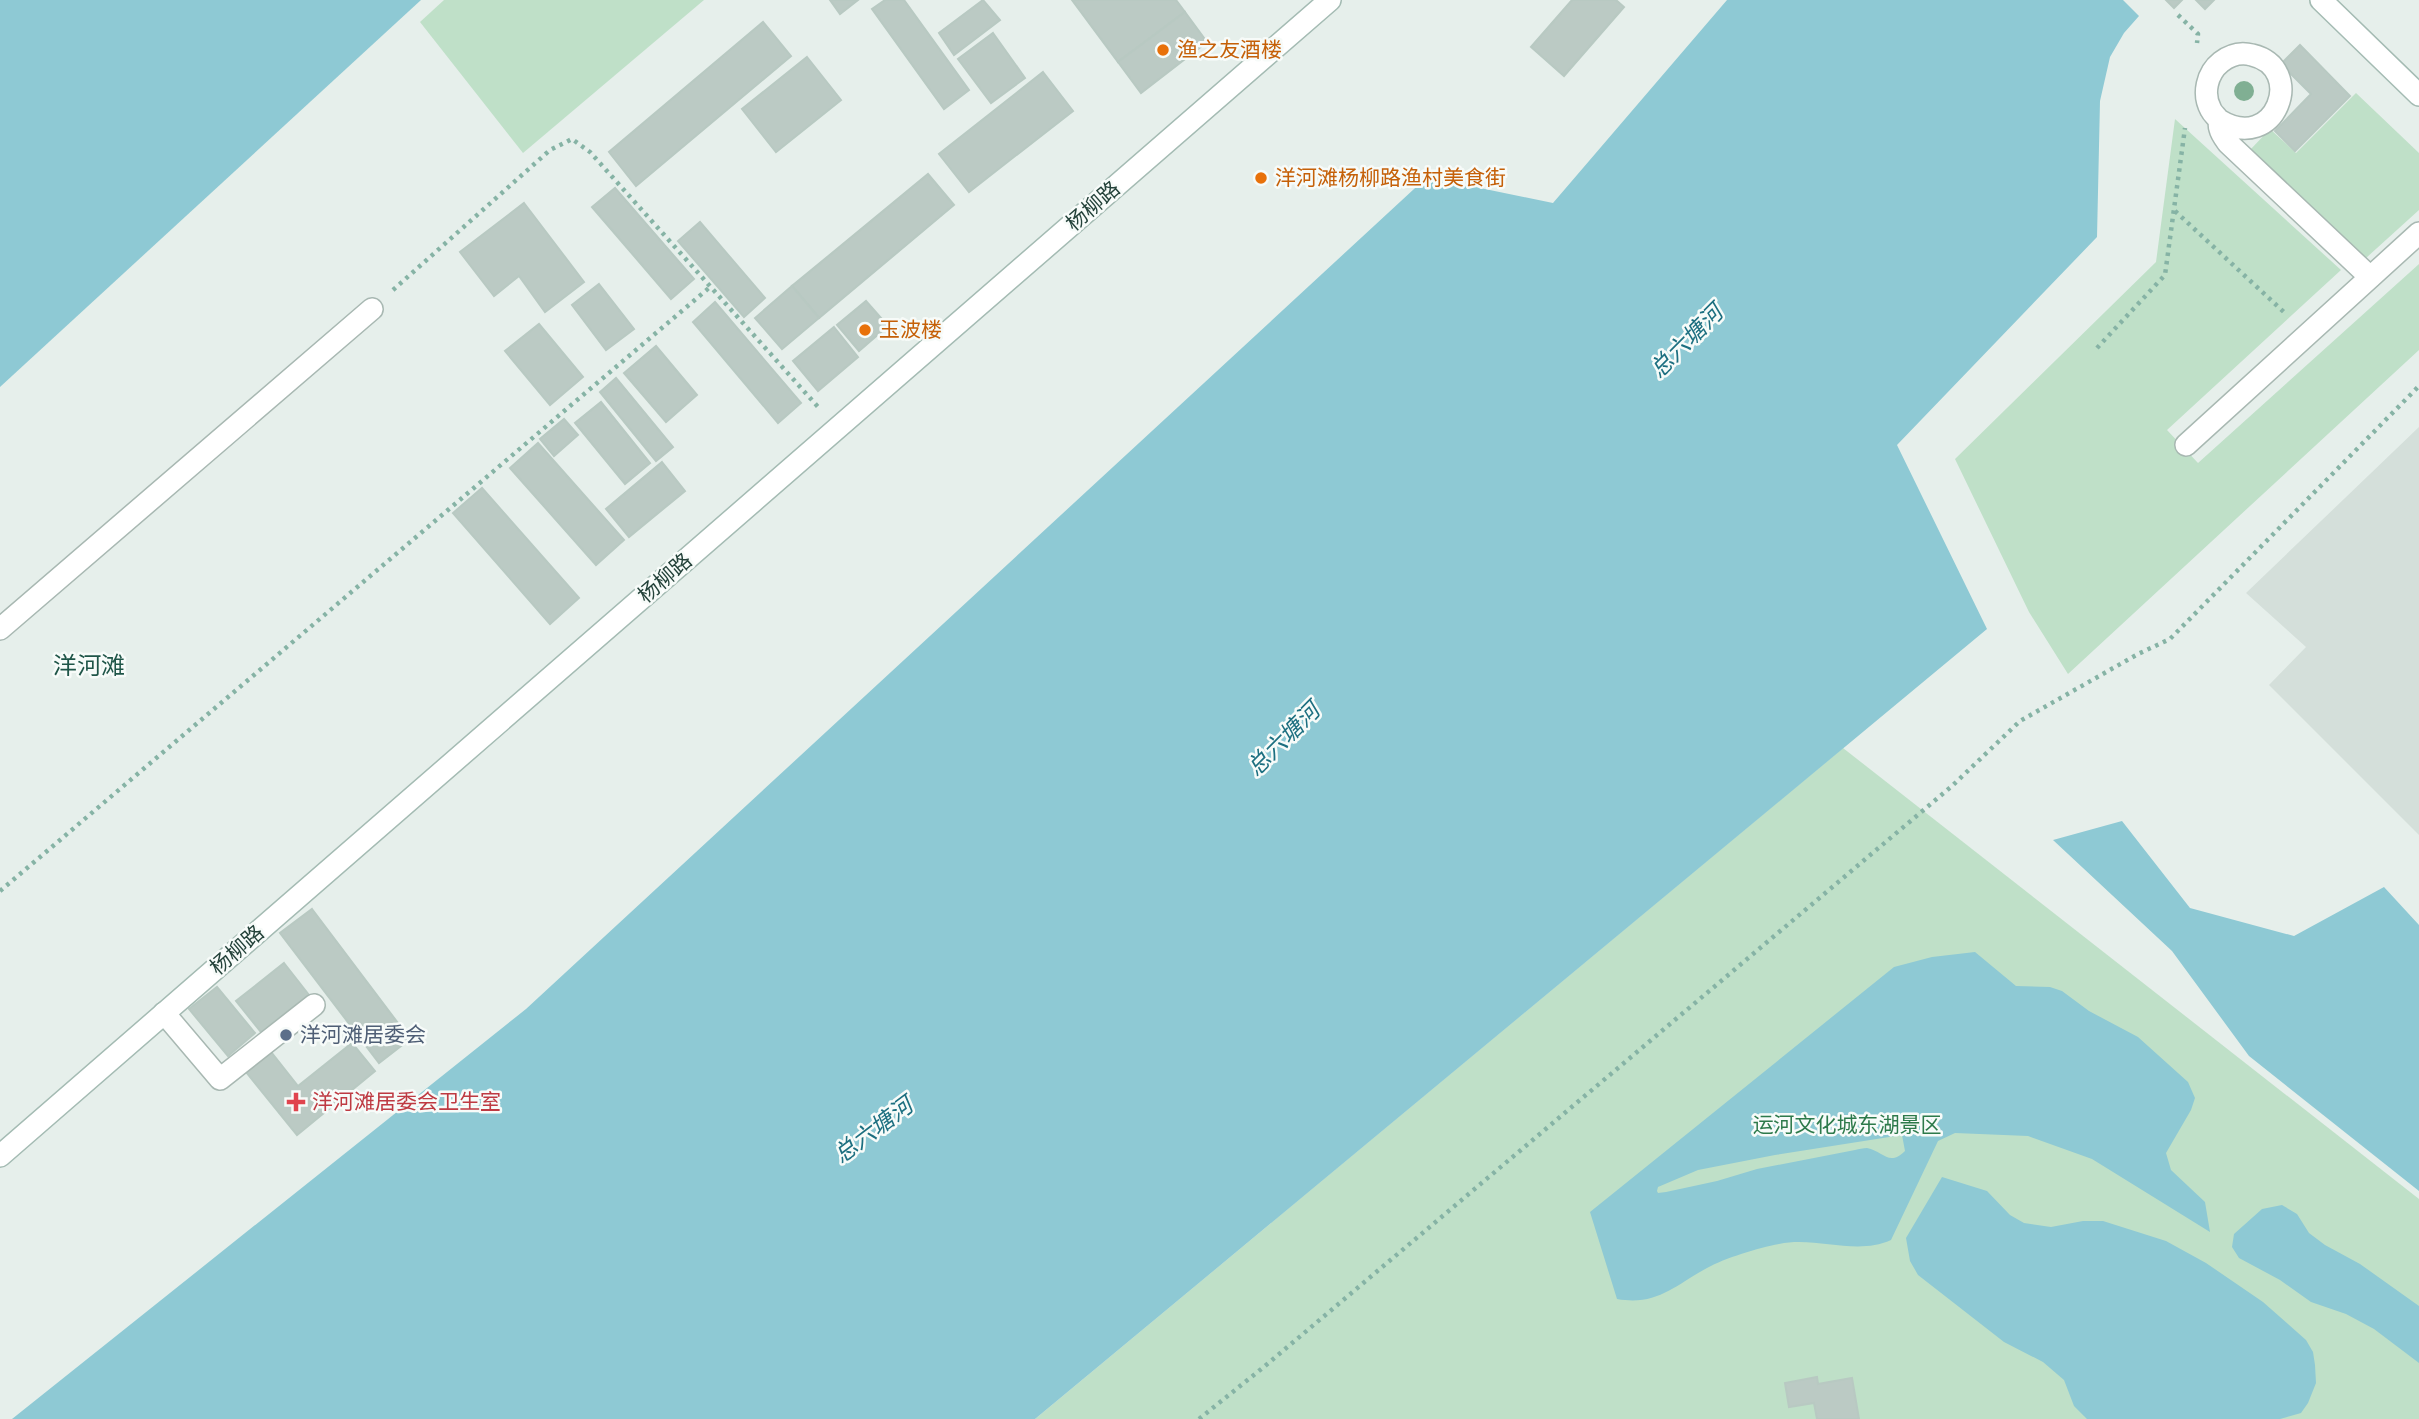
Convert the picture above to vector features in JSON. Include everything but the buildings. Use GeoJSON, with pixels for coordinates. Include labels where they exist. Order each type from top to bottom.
{"type":"FeatureCollection","features":[{"type":"Feature","properties":{"kind":"street","name":"杨柳路"},"geometry":{"type":"LineString","coordinates":[[0,1156],[1329,0]]}},
{"type":"Feature","properties":{"kind":"street"},"geometry":{"type":"LineString","coordinates":[[2321,0],[2419,94]]}},
{"type":"Feature","properties":{"kind":"street"},"geometry":{"type":"LineString","coordinates":[[2219,120],[2220,131],[2228,143],[2370,277]]}},
{"type":"Feature","properties":{"kind":"street"},"geometry":{"type":"LineString","coordinates":[[2186,445],[2419,233]]}},
{"type":"Feature","properties":{"kind":"street"},"geometry":{"type":"LineString","coordinates":[[0,629],[372,310]]}},
{"type":"Feature","properties":{"kind":"street"},"geometry":{"type":"LineString","coordinates":[[164,1013],[220,1079],[314,1005]]}},
{"type":"Feature","properties":{"kind":"path"},"geometry":{"type":"LineString","coordinates":[[2178,15],[2198,34],[2196,47]]}},
{"type":"Feature","properties":{"kind":"path"},"geometry":{"type":"LineString","coordinates":[[2097,348],[2165,275],[2187,115]]}},
{"type":"Feature","properties":{"kind":"path"},"geometry":{"type":"LineString","coordinates":[[372,310],[550,150],[572,139],[590,152],[837,429]]}},
{"type":"Feature","properties":{"kind":"path"},"geometry":{"type":"LineString","coordinates":[[2174,210],[2308,334]]}},
{"type":"Feature","properties":{"kind":"path"},"geometry":{"type":"LineString","coordinates":[[0,891],[710,287]]}},
{"type":"Feature","properties":{"kind":"path"},"geometry":{"type":"LineString","coordinates":[[1199,1419],[1931,804],[2020,721],[2137,654],[2170,639],[2419,386]]}},
{"type":"Feature","properties":{"kind":"shaded area"},"geometry":{"type":"Polygon","coordinates":[[[2419,427],[2419,835],[2269,685],[2306,647],[2246,593],[2419,427]]]}},
{"type":"Feature","properties":{"kind":"green space"},"geometry":{"type":"Polygon","coordinates":[[[444,0],[704,0],[523,153],[420,22],[444,0]]]}},
{"type":"Feature","properties":{"kind":"green space"},"geometry":{"type":"Polygon","coordinates":[[[2356,93],[2419,153],[2419,210],[2366,258],[2250,150],[2270,129],[2296,153],[2356,93]]]}},
{"type":"Feature","properties":{"kind":"green space"},"geometry":{"type":"Polygon","coordinates":[[[2175,119],[2341,270],[2167,430],[2198,463],[2419,264],[2419,350],[2068,674],[2029,612],[1955,459],[2156,262],[2175,119]]]}},
{"type":"Feature","properties":{"kind":"green space","name":"运河文化城东湖景区"},"geometry":{"type":"Polygon","coordinates":[[[1843,748],[2419,1199],[2419,1419],[1035,1419],[1843,748]]]}},
{"type":"Feature","properties":{"kind":"water"},"geometry":{"type":"Polygon","coordinates":[[[0,0],[421,0],[0,387],[0,0]]]}},
{"type":"Feature","properties":{"kind":"water","name":"总六塘河"},"geometry":{"type":"Polygon","coordinates":[[[1727,0],[2123,0],[2139,16],[2124,33],[2110,57],[2100,101],[2097,237],[1897,445],[1987,629],[1035,1419],[12,1419],[526,1009],[1427,177],[1553,203],[1727,0]]]}},
{"type":"Feature","properties":{"kind":"water"},"geometry":{"type":"Polygon","coordinates":[[[2122,821],[2190,908],[2294,936],[2384,887],[2419,925],[2419,1191],[2249,1056],[2172,951],[2053,840],[2122,821]]]}},
{"type":"Feature","properties":{"kind":"water"},"geometry":{"type":"Polygon","coordinates":[[[1975,952],[2016,986],[2050,987],[2062,991],[2089,1011],[2138,1037],[2188,1082],[2195,1098],[2166,1153],[2171,1170],[2205,1202],[2210,1232],[2092,1159],[2028,1136],[1955,1133],[1938,1141],[1891,1240],[1864,1246],[1793,1242],[1771,1246],[1714,1264],[1675,1288],[1654,1297],[1643,1300],[1617,1299],[1590,1212],[1894,967],[1932,957],[1975,952]],[[1902,1135],[1775,1155],[1698,1170],[1658,1187],[1657,1191],[1666,1192],[1757,1169],[1862,1148],[1890,1158],[1895,1158],[1905,1151],[1902,1135]]]}},
{"type":"Feature","properties":{"kind":"water"},"geometry":{"type":"Polygon","coordinates":[[[1942,1177],[1987,1191],[2010,1215],[2024,1223],[2051,1227],[2083,1221],[2103,1221],[2166,1241],[2206,1263],[2263,1302],[2306,1340],[2313,1352],[2316,1383],[2308,1403],[2301,1413],[2280,1419],[2087,1419],[2074,1406],[2064,1380],[2043,1362],[2004,1342],[1918,1275],[1910,1261],[1906,1238],[1942,1177]]]}},
{"type":"Feature","properties":{"kind":"water"},"geometry":{"type":"Polygon","coordinates":[[[2282,1205],[2297,1214],[2309,1233],[2325,1245],[2360,1264],[2419,1306],[2419,1363],[2374,1329],[2346,1314],[2311,1302],[2280,1280],[2239,1258],[2232,1247],[2234,1234],[2262,1209],[2282,1205]]]}},
{"type":"Feature","properties":{"kind":"place","name":"渔之友酒楼"},"geometry":{"type":"Point","coordinates":[1163,50]}},
{"type":"Feature","properties":{"kind":"place","name":"洋河滩杨柳路渔村美食街"},"geometry":{"type":"Point","coordinates":[1261,178]}},
{"type":"Feature","properties":{"kind":"place","name":"玉波楼"},"geometry":{"type":"Point","coordinates":[865,330]}},
{"type":"Feature","properties":{"kind":"place","name":"洋河滩居委会"},"geometry":{"type":"Point","coordinates":[286,1035]}},
{"type":"Feature","properties":{"kind":"place","name":"洋河滩居委会卫生室"},"geometry":{"type":"Point","coordinates":[296,1102]}},
{"type":"Feature","properties":{"kind":"district","name":"洋河滩"},"geometry":{"type":"Point","coordinates":[89,666]}}]}
